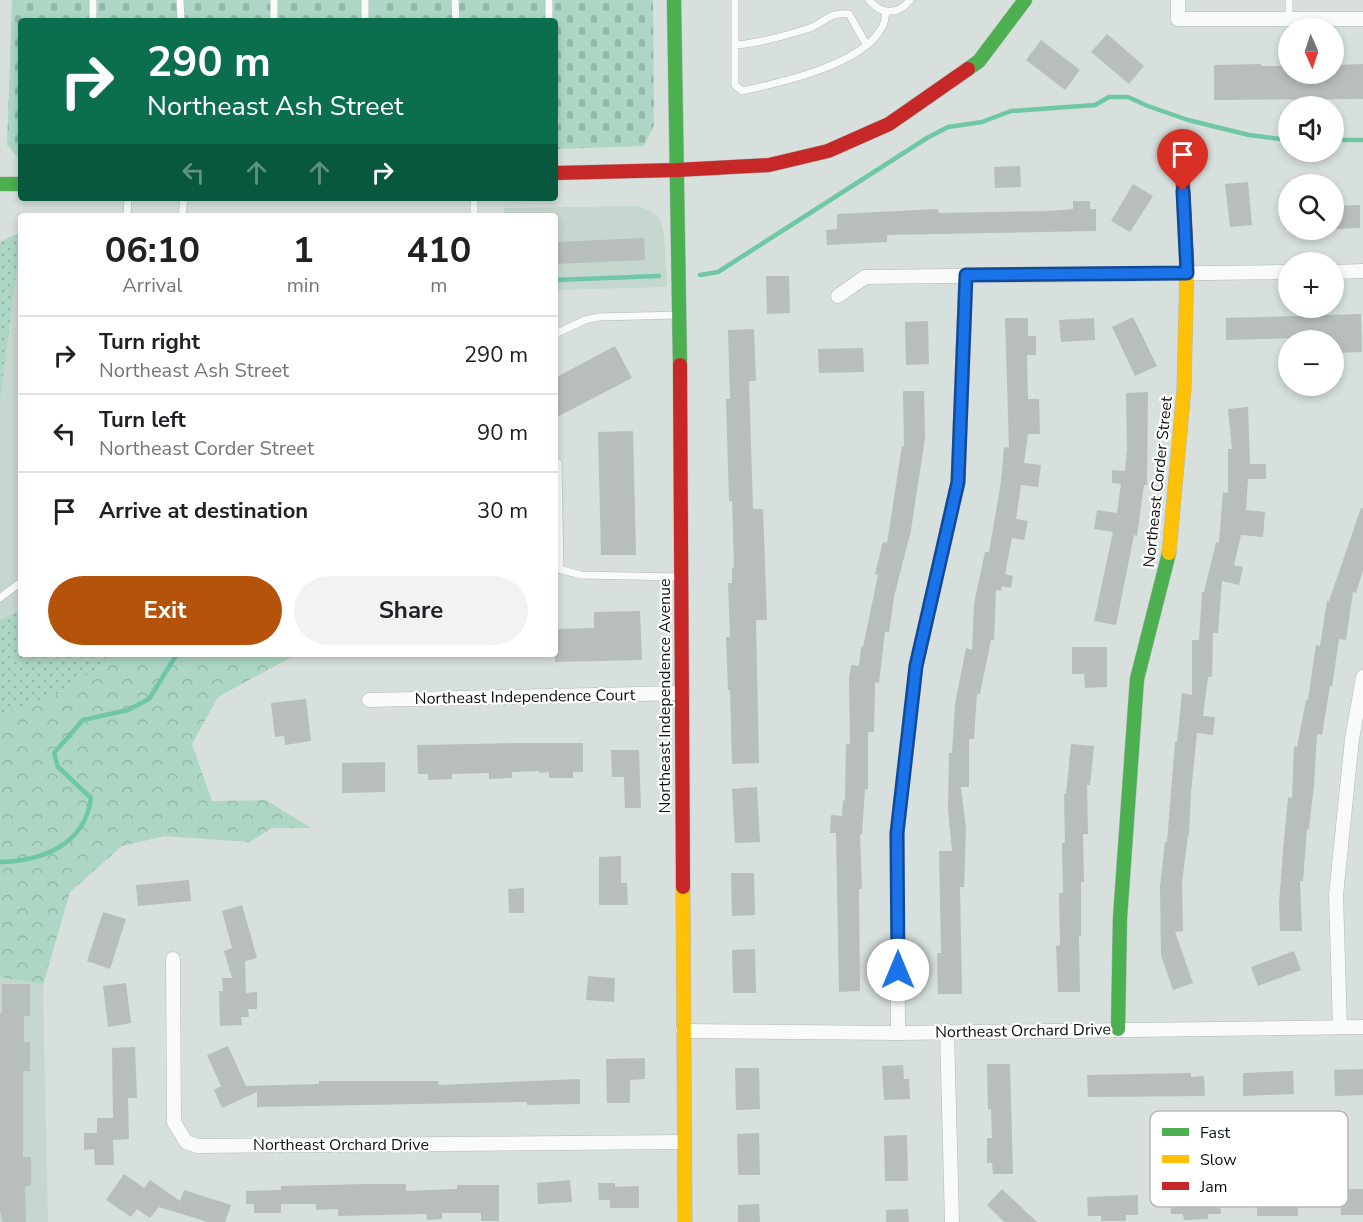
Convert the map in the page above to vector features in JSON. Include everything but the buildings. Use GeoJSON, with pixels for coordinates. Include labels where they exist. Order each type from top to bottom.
{"type":"FeatureCollection","features":[{"type":"Feature","properties":{"kind":"street","name":"Northeast Independence Avenue"},"geometry":{"type":"LineString","coordinates":[[674,0],[680,315],[685,1222]]}},
{"type":"Feature","properties":{"kind":"street"},"geometry":{"type":"LineString","coordinates":[[558,173],[769,165],[828,151],[889,124],[979,61],[1024,0]]}},
{"type":"Feature","properties":{"kind":"street"},"geometry":{"type":"LineString","coordinates":[[1178,0],[1178,19],[1278,19]]}},
{"type":"Feature","properties":{"kind":"street"},"geometry":{"type":"LineString","coordinates":[[1344,19],[1363,19]]}},
{"type":"Feature","properties":{"kind":"street","name":"Northeast Corder Street"},"geometry":{"type":"LineString","coordinates":[[1118,1029],[1120,918],[1137,679],[1168,560],[1184,389],[1187,273],[1181,150]]}},
{"type":"Feature","properties":{"kind":"street"},"geometry":{"type":"LineString","coordinates":[[0,184],[18,184]]}},
{"type":"Feature","properties":{"kind":"street"},"geometry":{"type":"LineString","coordinates":[[1344,272],[1363,271]]}},
{"type":"Feature","properties":{"kind":"street"},"geometry":{"type":"LineString","coordinates":[[838,296],[865,278],[1278,272]]}},
{"type":"Feature","properties":{"kind":"street"},"geometry":{"type":"LineString","coordinates":[[898,1033],[897,833],[916,666],[958,482],[966,275]]}},
{"type":"Feature","properties":{"kind":"street"},"geometry":{"type":"LineString","coordinates":[[1340,1027],[1336,895],[1352,739],[1363,677]]}},
{"type":"Feature","properties":{"kind":"street","name":"Northeast Independence Court"},"geometry":{"type":"LineString","coordinates":[[369,700],[682,693]]}},
{"type":"Feature","properties":{"kind":"street","name":"Northeast Orchard Drive"},"geometry":{"type":"LineString","coordinates":[[173,959],[174,1122],[186,1142],[198,1146],[684,1142]]}},
{"type":"Feature","properties":{"kind":"street","name":"Northeast Orchard Drive"},"geometry":{"type":"LineString","coordinates":[[683,1031],[898,1033],[1363,1027]]}},
{"type":"Feature","properties":{"kind":"street"},"geometry":{"type":"LineString","coordinates":[[947,1031],[952,1222]]}},
{"type":"Feature","properties":{"kind":"lane"},"geometry":{"type":"LineString","coordinates":[[93,0],[93,18]]}},
{"type":"Feature","properties":{"kind":"lane"},"geometry":{"type":"LineString","coordinates":[[180,0],[181,18]]}},
{"type":"Feature","properties":{"kind":"lane"},"geometry":{"type":"LineString","coordinates":[[274,0],[274,18]]}},
{"type":"Feature","properties":{"kind":"lane"},"geometry":{"type":"LineString","coordinates":[[365,0],[365,18]]}},
{"type":"Feature","properties":{"kind":"lane"},"geometry":{"type":"LineString","coordinates":[[455,0],[456,18]]}},
{"type":"Feature","properties":{"kind":"lane"},"geometry":{"type":"LineString","coordinates":[[549,0],[549,18]]}},
{"type":"Feature","properties":{"kind":"lane"},"geometry":{"type":"LineString","coordinates":[[736,0],[735,85],[742,91],[823,69],[850,56],[881,31],[886,11]]}},
{"type":"Feature","properties":{"kind":"lane"},"geometry":{"type":"LineString","coordinates":[[869,0],[876,7],[886,11],[901,9],[910,0]]}},
{"type":"Feature","properties":{"kind":"lane"},"geometry":{"type":"LineString","coordinates":[[1288,0],[1288,18]]}},
{"type":"Feature","properties":{"kind":"lane"},"geometry":{"type":"LineString","coordinates":[[735,45],[779,38],[813,26],[836,13],[849,14],[866,44]]}},
{"type":"Feature","properties":{"kind":"lane"},"geometry":{"type":"LineString","coordinates":[[558,333],[585,320],[599,317],[680,315]]}},
{"type":"Feature","properties":{"kind":"lane"},"geometry":{"type":"LineString","coordinates":[[558,569],[581,575],[681,577]]}},
{"type":"Feature","properties":{"kind":"lane"},"geometry":{"type":"LineString","coordinates":[[0,598],[18,584]]}},
{"type":"Feature","properties":{"kind":"shaded area"},"geometry":{"type":"Polygon","coordinates":[[[638,206],[651,211],[661,220],[664,234],[667,287],[558,290],[558,213],[504,213],[504,208],[638,206]]]}},
{"type":"Feature","properties":{"kind":"shaded area"},"geometry":{"type":"Polygon","coordinates":[[[18,259],[18,611],[0,620],[0,401],[18,259]]]}},
{"type":"Feature","properties":{"kind":"shaded area"},"geometry":{"type":"Polygon","coordinates":[[[0,977],[43,985],[48,1222],[0,1222],[0,977]]]}},
{"type":"Feature","properties":{"kind":"green space"},"geometry":{"type":"Polygon","coordinates":[[[12,0],[653,0],[654,125],[644,146],[558,149],[558,18],[18,18],[18,158],[7,145],[12,0]]]}},
{"type":"Feature","properties":{"kind":"green space"},"geometry":{"type":"Polygon","coordinates":[[[18,233],[18,259],[0,401],[0,242],[18,233]]]}},
{"type":"Feature","properties":{"kind":"green space"},"geometry":{"type":"Polygon","coordinates":[[[18,611],[18,657],[116,657],[56,695],[0,714],[0,620],[18,611]]]}},
{"type":"Feature","properties":{"kind":"green space"},"geometry":{"type":"Polygon","coordinates":[[[115,657],[291,657],[218,697],[192,744],[212,801],[266,800],[311,828],[272,828],[250,842],[165,836],[122,846],[70,892],[43,985],[0,977],[0,714],[56,695],[115,657]]]}},
{"type":"Feature","properties":{"kind":"waterway"},"geometry":{"type":"LineString","coordinates":[[700,275],[718,272],[927,138],[948,127],[982,122],[1011,111],[1095,105],[1109,97],[1128,97],[1188,120],[1249,135],[1278,139]]}},
{"type":"Feature","properties":{"kind":"waterway"},"geometry":{"type":"LineString","coordinates":[[1344,140],[1363,140]]}},
{"type":"Feature","properties":{"kind":"waterway"},"geometry":{"type":"LineString","coordinates":[[558,280],[659,276]]}},
{"type":"Feature","properties":{"kind":"waterway"},"geometry":{"type":"LineString","coordinates":[[0,862],[46,854],[71,839],[87,814],[91,798],[58,767],[54,753],[83,720],[128,710],[149,699],[175,657]]}},
{"type":"Feature","properties":{"kind":"traffic: fast"},"geometry":{"type":"LineString","coordinates":[[674,0],[680,365]]}},
{"type":"Feature","properties":{"kind":"traffic: fast"},"geometry":{"type":"LineString","coordinates":[[968,69],[979,61],[1025,0]]}},
{"type":"Feature","properties":{"kind":"traffic: fast"},"geometry":{"type":"LineString","coordinates":[[0,184],[18,184]]}},
{"type":"Feature","properties":{"kind":"traffic: fast"},"geometry":{"type":"LineString","coordinates":[[1118,1029],[1120,918],[1137,679],[1169,553]]}},
{"type":"Feature","properties":{"kind":"traffic: slow"},"geometry":{"type":"LineString","coordinates":[[1169,553],[1184,389],[1187,264]]}},
{"type":"Feature","properties":{"kind":"traffic: slow"},"geometry":{"type":"LineString","coordinates":[[683,887],[685,1222]]}},
{"type":"Feature","properties":{"kind":"traffic: jam"},"geometry":{"type":"LineString","coordinates":[[558,173],[769,165],[828,151],[889,124],[968,69]]}},
{"type":"Feature","properties":{"kind":"traffic: jam"},"geometry":{"type":"LineString","coordinates":[[1181,150],[1187,264]]}},
{"type":"Feature","properties":{"kind":"traffic: jam"},"geometry":{"type":"LineString","coordinates":[[680,365],[683,887]]}},
{"type":"Feature","properties":{"kind":"route"},"geometry":{"type":"LineString","coordinates":[[898,970],[897,833],[916,666],[958,482],[966,275],[1187,273],[1183,191]]}}]}
